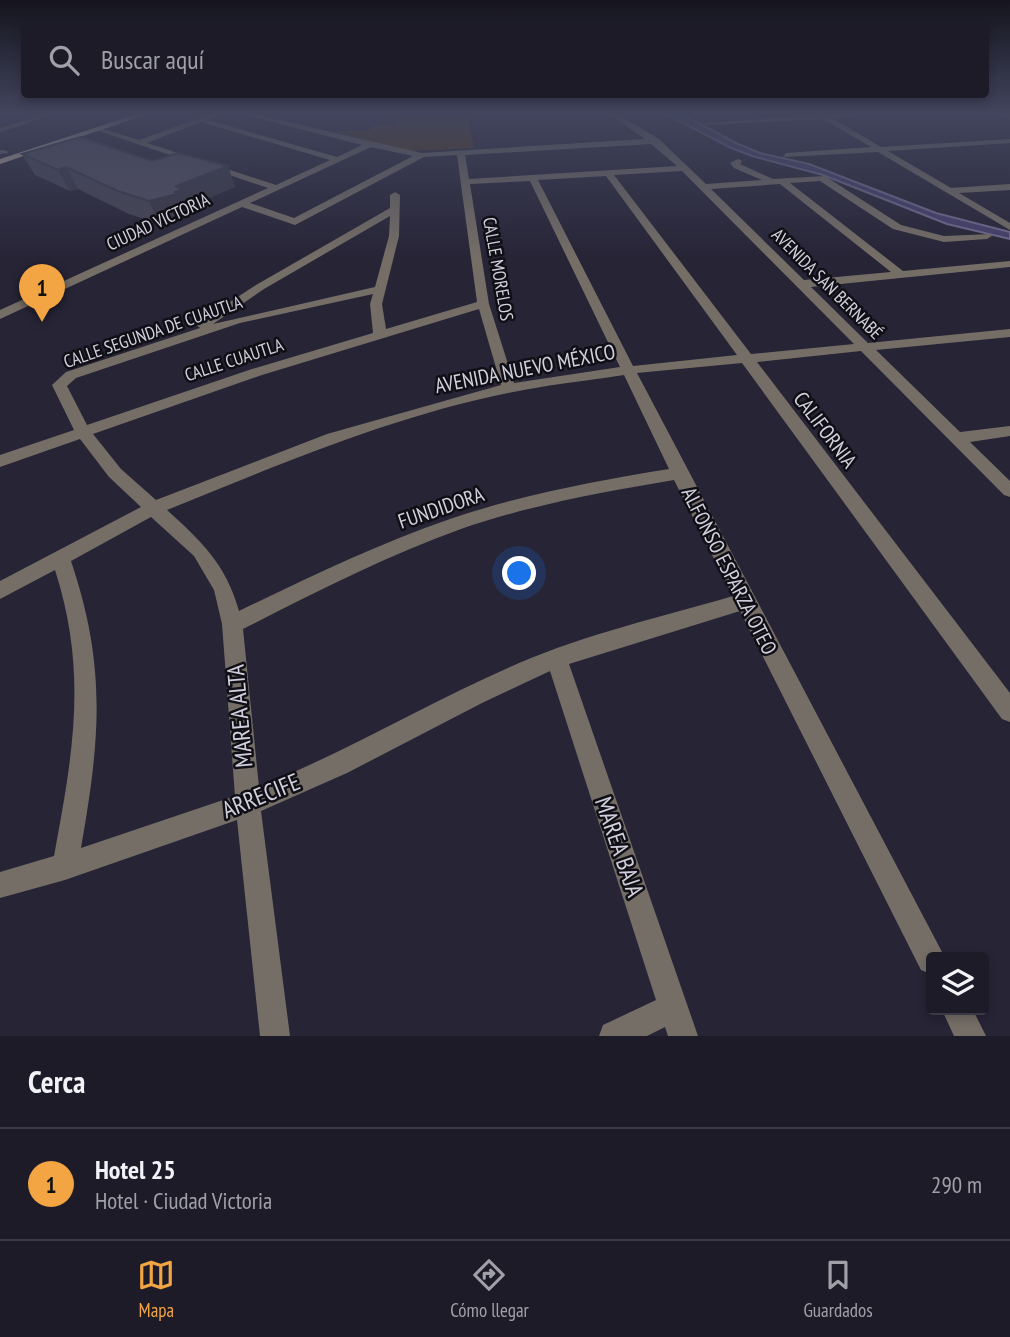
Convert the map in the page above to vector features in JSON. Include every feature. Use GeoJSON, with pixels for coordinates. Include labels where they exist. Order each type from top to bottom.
{"type":"FeatureCollection","features":[{"type":"Feature","properties":{"kind":"street"},"geometry":{"type":"LineString","coordinates":[[194,160],[274,187]]}},
{"type":"Feature","properties":{"kind":"street","name":"CIUDAD VICTORIA"},"geometry":{"type":"LineString","coordinates":[[0,315],[332,160]]}},
{"type":"Feature","properties":{"kind":"street"},"geometry":{"type":"LineString","coordinates":[[240,203],[295,222],[412,160]]}},
{"type":"Feature","properties":{"kind":"street","name":"CALLE MORELOS"},"geometry":{"type":"LineString","coordinates":[[462,160],[483,304],[509,388]]}},
{"type":"Feature","properties":{"kind":"street","name":"AVENIDA SAN BERNABÉ"},"geometry":{"type":"LineString","coordinates":[[677,160],[1010,491]]}},
{"type":"Feature","properties":{"kind":"street"},"geometry":{"type":"LineString","coordinates":[[897,160],[1010,227]]}},
{"type":"Feature","properties":{"kind":"street"},"geometry":{"type":"LineString","coordinates":[[738,161],[734,163],[737,166],[777,181],[899,273]]}},
{"type":"Feature","properties":{"kind":"street"},"geometry":{"type":"LineString","coordinates":[[466,182],[685,168]]}},
{"type":"Feature","properties":{"kind":"street","name":"CALIFORNIA"},"geometry":{"type":"LineString","coordinates":[[609,174],[1010,711]]}},
{"type":"Feature","properties":{"kind":"street","name":"ALFONSO ESPARZA OTEO"},"geometry":{"type":"LineString","coordinates":[[533,178],[679,472],[927,952]]}},
{"type":"Feature","properties":{"kind":"street"},"geometry":{"type":"LineString","coordinates":[[704,187],[822,178],[886,222],[906,230],[951,239],[987,236]]}},
{"type":"Feature","properties":{"kind":"street"},"geometry":{"type":"LineString","coordinates":[[949,191],[1010,187]]}},
{"type":"Feature","properties":{"kind":"street"},"geometry":{"type":"LineString","coordinates":[[380,334],[376,313],[394,236],[395,195]]}},
{"type":"Feature","properties":{"kind":"street"},"geometry":{"type":"LineString","coordinates":[[192,333],[242,298],[395,209]]}},
{"type":"Feature","properties":{"kind":"street"},"geometry":{"type":"LineString","coordinates":[[803,284],[1010,264]]}},
{"type":"Feature","properties":{"kind":"street","name":"CALLE SEGUNDA DE CUAUTLA"},"geometry":{"type":"LineString","coordinates":[[60,382],[71,375],[192,333],[237,320],[380,289]]}},
{"type":"Feature","properties":{"kind":"street","name":"CALLE CUAUTLA"},"geometry":{"type":"LineString","coordinates":[[0,461],[380,334],[483,304]]}},
{"type":"Feature","properties":{"kind":"street","name":"AVENIDA NUEVO MÉXICO"},"geometry":{"type":"LineString","coordinates":[[0,592],[151,509],[268,461],[426,409],[509,388],[629,370],[1010,332]]}},
{"type":"Feature","properties":{"kind":"street","name":"MAREA ALTA"},"geometry":{"type":"LineString","coordinates":[[60,382],[60,388],[83,432],[115,473],[151,509],[200,551],[223,588],[232,624],[248,803],[275,1036]]}},
{"type":"Feature","properties":{"kind":"street"},"geometry":{"type":"LineString","coordinates":[[958,438],[1010,431]]}},
{"type":"Feature","properties":{"kind":"street","name":"FUNDIDORA"},"geometry":{"type":"LineString","coordinates":[[232,624],[371,558],[455,524],[592,487],[679,472]]}},
{"type":"Feature","properties":{"kind":"street"},"geometry":{"type":"LineString","coordinates":[[60,557],[74,597],[87,709],[81,780],[65,867]]}},
{"type":"Feature","properties":{"kind":"street","name":"ARRECIFE"},"geometry":{"type":"LineString","coordinates":[[0,886],[65,867],[248,803],[339,765],[493,686],[556,658],[745,601]]}},
{"type":"Feature","properties":{"kind":"street","name":"MAREA BAJA"},"geometry":{"type":"LineString","coordinates":[[556,658],[683,1036]]}},
{"type":"Feature","properties":{"kind":"street"},"geometry":{"type":"LineString","coordinates":[[614,1036],[673,1007]]}},
{"type":"Feature","properties":{"kind":"street"},"geometry":{"type":"LineString","coordinates":[[960,1015],[971,1036]]}},
{"type":"Feature","properties":{"kind":"shaded area"},"geometry":{"type":"Polygon","coordinates":[[[768,160],[793,160],[809,164],[936,213],[1010,232],[1010,239],[947,224],[823,175],[768,160]]]}},
{"type":"Feature","properties":{"kind":"building"},"geometry":{"type":"Polygon","coordinates":[[[36,160],[206,160],[228,166],[176,186],[183,189],[175,192],[177,194],[149,201],[118,191],[66,167],[58,170],[36,160]]]}},
{"type":"Feature","properties":{"kind":"place","name":"Hotel 25"},"geometry":{"type":"Point","coordinates":[42,322]}}]}
